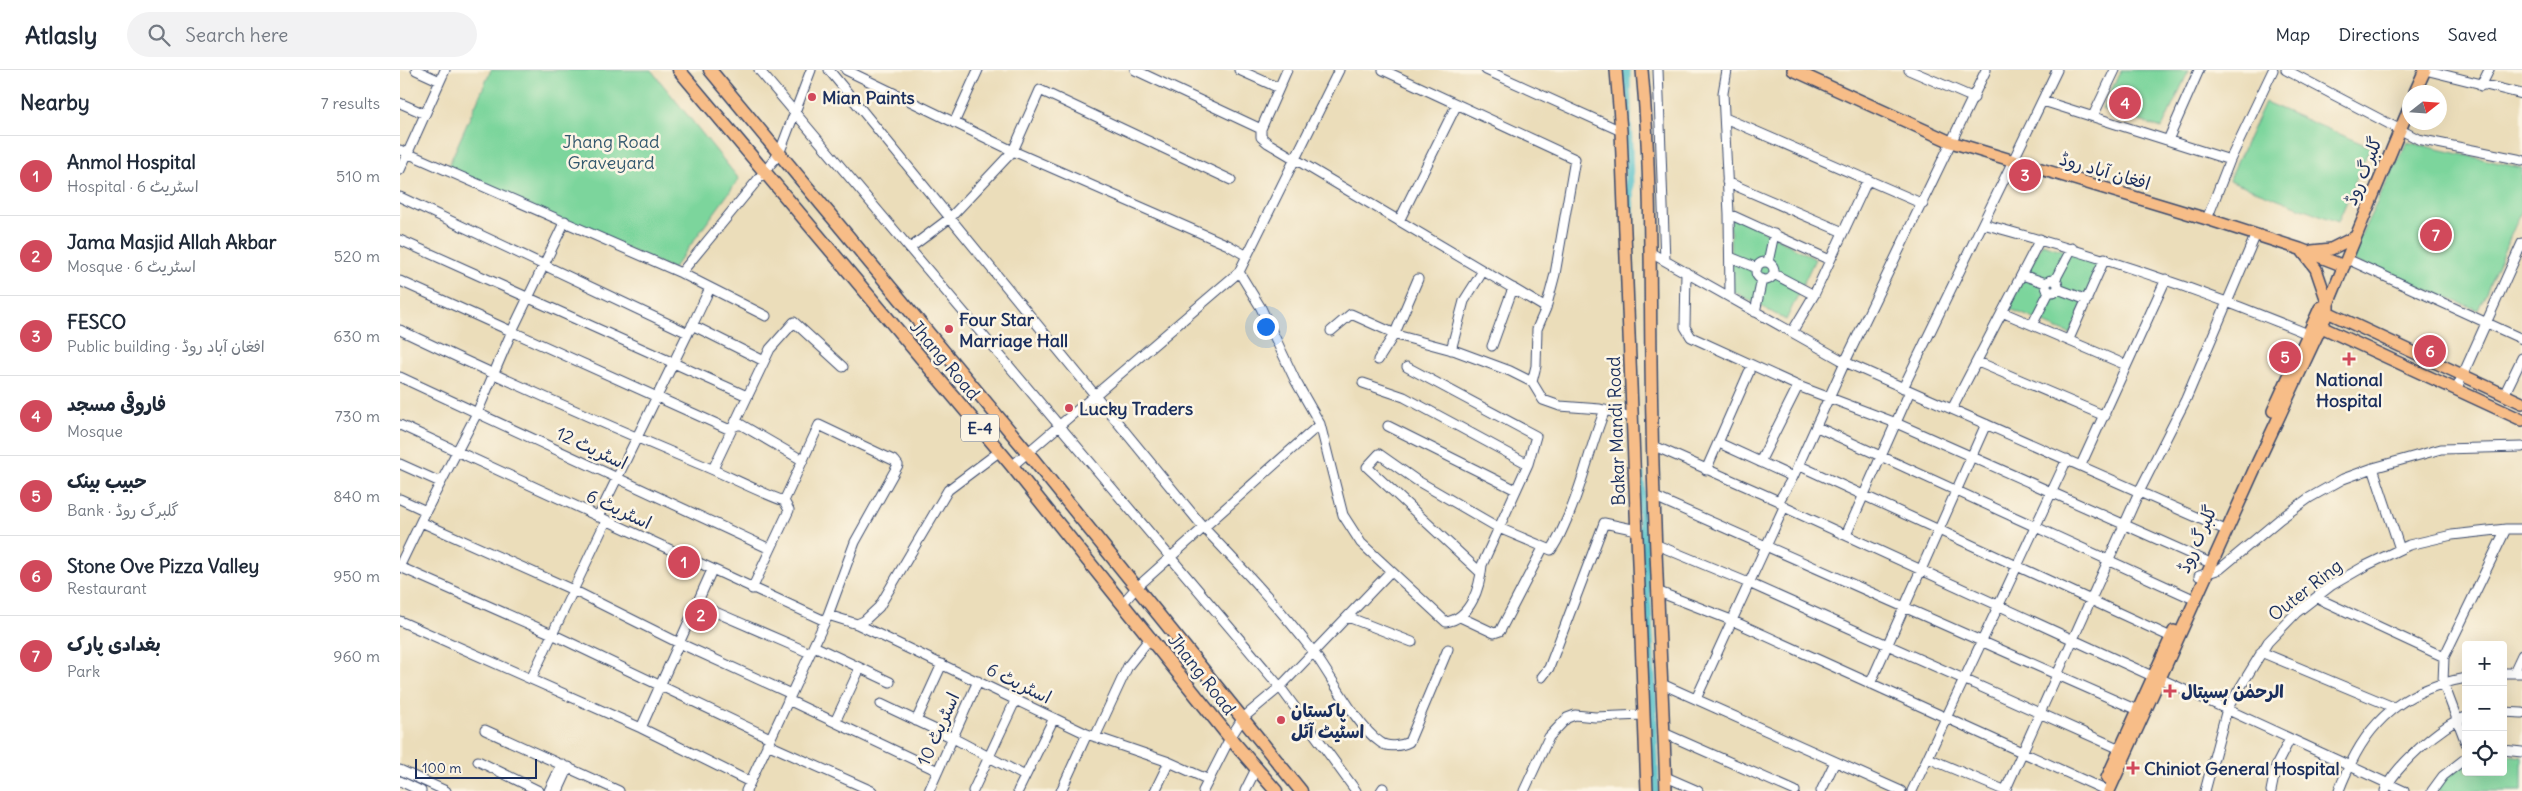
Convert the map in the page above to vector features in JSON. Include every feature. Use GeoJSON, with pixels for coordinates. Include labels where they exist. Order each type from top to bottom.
{"type":"FeatureCollection","features":[{"type":"Feature","properties":{"kind":"highway","name":"Jhang Road"},"geometry":{"type":"LineString","coordinates":[[679,70],[1000,451],[1151,637],[1230,738],[1276,791]]}},
{"type":"Feature","properties":{"kind":"highway","name":"Jhang Road"},"geometry":{"type":"LineString","coordinates":[[710,70],[1028,453],[1301,791]]}},
{"type":"Feature","properties":{"kind":"main road","name":"Bakar Mandi Road"},"geometry":{"type":"LineString","coordinates":[[1616,70],[1621,131],[1647,791]]}},
{"type":"Feature","properties":{"kind":"main road","name":"Bakar Mandi Road"},"geometry":{"type":"LineString","coordinates":[[1642,70],[1647,121],[1651,253],[1652,445],[1666,791]]}},
{"type":"Feature","properties":{"kind":"main road","name":"افغان آباد روڈ"},"geometry":{"type":"LineString","coordinates":[[1793,70],[1951,142],[2300,249]]}},
{"type":"Feature","properties":{"kind":"main road"},"geometry":{"type":"LineString","coordinates":[[2418,85],[2425,70]]}},
{"type":"Feature","properties":{"kind":"main road","name":"گلبرگ روڈ"},"geometry":{"type":"LineString","coordinates":[[2109,788],[2112,767],[2137,710],[2156,677],[2189,597],[2205,569],[2220,528],[2325,308],[2402,123]]}},
{"type":"Feature","properties":{"kind":"main road"},"geometry":{"type":"LineString","coordinates":[[2300,249],[2325,251],[2355,237]]}},
{"type":"Feature","properties":{"kind":"main road"},"geometry":{"type":"LineString","coordinates":[[2300,249],[2345,262]]}},
{"type":"Feature","properties":{"kind":"main road"},"geometry":{"type":"LineString","coordinates":[[2300,249],[2316,269],[2325,308],[2463,377],[2522,403]]}},
{"type":"Feature","properties":{"kind":"main road","name":"گلبرگ روڈ"},"geometry":{"type":"LineString","coordinates":[[2109,788],[2156,677],[2315,328]]}},
{"type":"Feature","properties":{"kind":"main road"},"geometry":{"type":"LineString","coordinates":[[2315,328],[2522,420]]}},
{"type":"Feature","properties":{"kind":"main road"},"geometry":{"type":"LineString","coordinates":[[1638,576],[1658,575]]}},
{"type":"Feature","properties":{"kind":"street"},"geometry":{"type":"LineString","coordinates":[[416,70],[440,81]]}},
{"type":"Feature","properties":{"kind":"street"},"geometry":{"type":"LineString","coordinates":[[400,170],[404,152],[425,114],[445,70]]}},
{"type":"Feature","properties":{"kind":"street"},"geometry":{"type":"LineString","coordinates":[[759,70],[1280,687],[1356,791]]}},
{"type":"Feature","properties":{"kind":"street"},"geometry":{"type":"LineString","coordinates":[[682,273],[779,154],[811,70]]}},
{"type":"Feature","properties":{"kind":"street"},"geometry":{"type":"LineString","coordinates":[[829,70],[1204,528],[1263,590],[1313,651],[1366,727],[1381,744],[1391,746],[1409,742],[1448,649]]}},
{"type":"Feature","properties":{"kind":"street"},"geometry":{"type":"LineString","coordinates":[[846,70],[1013,151],[1228,245],[1247,256]]}},
{"type":"Feature","properties":{"kind":"street"},"geometry":{"type":"LineString","coordinates":[[954,123],[978,70]]}},
{"type":"Feature","properties":{"kind":"street"},"geometry":{"type":"LineString","coordinates":[[1134,70],[1261,129]]}},
{"type":"Feature","properties":{"kind":"street"},"geometry":{"type":"LineString","coordinates":[[1239,70],[1279,88]]}},
{"type":"Feature","properties":{"kind":"street"},"geometry":{"type":"LineString","coordinates":[[1287,70],[1261,129],[1261,137],[1268,143],[1546,308]]}},
{"type":"Feature","properties":{"kind":"street"},"geometry":{"type":"LineString","coordinates":[[1012,466],[1239,272],[1339,70]]}},
{"type":"Feature","properties":{"kind":"street"},"geometry":{"type":"LineString","coordinates":[[1383,70],[1575,158],[1555,274],[1546,308],[1536,329],[1536,366],[1532,382]]}},
{"type":"Feature","properties":{"kind":"street"},"geometry":{"type":"LineString","coordinates":[[1486,70],[1621,131]]}},
{"type":"Feature","properties":{"kind":"street"},"geometry":{"type":"LineString","coordinates":[[1658,70],[1665,261]]}},
{"type":"Feature","properties":{"kind":"street"},"geometry":{"type":"LineString","coordinates":[[1727,70],[1723,93],[1729,214],[1730,295]]}},
{"type":"Feature","properties":{"kind":"street"},"geometry":{"type":"LineString","coordinates":[[1909,70],[1974,98]]}},
{"type":"Feature","properties":{"kind":"street"},"geometry":{"type":"LineString","coordinates":[[1696,699],[1731,620],[1751,584],[1798,465],[1817,427],[1845,362],[1923,204],[1986,70]]}},
{"type":"Feature","properties":{"kind":"street"},"geometry":{"type":"LineString","coordinates":[[1846,535],[1896,423],[1907,389],[2057,70]]}},
{"type":"Feature","properties":{"kind":"street"},"geometry":{"type":"LineString","coordinates":[[2093,116],[2115,70]]}},
{"type":"Feature","properties":{"kind":"street"},"geometry":{"type":"LineString","coordinates":[[2168,140],[2199,70]]}},
{"type":"Feature","properties":{"kind":"street"},"geometry":{"type":"LineString","coordinates":[[2206,219],[2230,160],[2273,70]]}},
{"type":"Feature","properties":{"kind":"street"},"geometry":{"type":"LineString","coordinates":[[2286,70],[2418,139],[2522,160]]}},
{"type":"Feature","properties":{"kind":"street"},"geometry":{"type":"LineString","coordinates":[[2425,70],[2481,86],[2522,94]]}},
{"type":"Feature","properties":{"kind":"street"},"geometry":{"type":"LineString","coordinates":[[2481,86],[2489,70]]}},
{"type":"Feature","properties":{"kind":"street"},"geometry":{"type":"LineString","coordinates":[[910,248],[950,218],[1013,151],[1040,90],[1230,180]]}},
{"type":"Feature","properties":{"kind":"street"},"geometry":{"type":"LineString","coordinates":[[2043,101],[2230,160]]}},
{"type":"Feature","properties":{"kind":"street"},"geometry":{"type":"LineString","coordinates":[[400,103],[425,114]]}},
{"type":"Feature","properties":{"kind":"street"},"geometry":{"type":"LineString","coordinates":[[1399,221],[1457,104]]}},
{"type":"Feature","properties":{"kind":"street"},"geometry":{"type":"LineString","coordinates":[[1725,118],[1923,204]]}},
{"type":"Feature","properties":{"kind":"street"},"geometry":{"type":"LineString","coordinates":[[404,152],[682,273],[766,316]]}},
{"type":"Feature","properties":{"kind":"street"},"geometry":{"type":"LineString","coordinates":[[1792,332],[1814,295],[1868,179]]}},
{"type":"Feature","properties":{"kind":"street"},"geometry":{"type":"LineString","coordinates":[[1727,182],[1843,232]]}},
{"type":"Feature","properties":{"kind":"street"},"geometry":{"type":"LineString","coordinates":[[400,198],[544,265],[764,361]]}},
{"type":"Feature","properties":{"kind":"street"},"geometry":{"type":"LineString","coordinates":[[1729,214],[1830,260]]}},
{"type":"Feature","properties":{"kind":"street"},"geometry":{"type":"LineString","coordinates":[[565,221],[512,331],[477,413],[440,482],[400,566],[552,634],[872,791]]}},
{"type":"Feature","properties":{"kind":"street"},"geometry":{"type":"LineString","coordinates":[[1984,224],[2105,258],[2166,280],[2315,328]]}},
{"type":"Feature","properties":{"kind":"street"},"geometry":{"type":"LineString","coordinates":[[1768,262],[1774,234]]}},
{"type":"Feature","properties":{"kind":"street"},"geometry":{"type":"LineString","coordinates":[[1928,758],[2005,791],[2126,525],[2139,492],[2186,399],[2226,300],[2256,234]]}},
{"type":"Feature","properties":{"kind":"street"},"geometry":{"type":"LineString","coordinates":[[1952,409],[2040,239]]}},
{"type":"Feature","properties":{"kind":"street"},"geometry":{"type":"LineString","coordinates":[[400,240],[747,396]]}},
{"type":"Feature","properties":{"kind":"street"},"geometry":{"type":"LineString","coordinates":[[2456,390],[2522,243]]}},
{"type":"Feature","properties":{"kind":"street"},"geometry":{"type":"LineString","coordinates":[[2033,323],[2072,248]]}},
{"type":"Feature","properties":{"kind":"street"},"geometry":{"type":"LineString","coordinates":[[1651,253],[1730,295],[1755,312],[1845,362],[2220,528]]}},
{"type":"Feature","properties":{"kind":"street"},"geometry":{"type":"LineString","coordinates":[[1730,258],[1757,268]]}},
{"type":"Feature","properties":{"kind":"street"},"geometry":{"type":"LineString","coordinates":[[2070,340],[2105,258]]}},
{"type":"Feature","properties":{"kind":"street"},"geometry":{"type":"LineString","coordinates":[[1768,262],[1761,263],[1757,268],[1757,275],[1762,279],[1769,279],[1774,274]]}},
{"type":"Feature","properties":{"kind":"street"},"geometry":{"type":"LineString","coordinates":[[1768,262],[1773,267],[1774,274]]}},
{"type":"Feature","properties":{"kind":"street"},"geometry":{"type":"LineString","coordinates":[[2345,262],[2487,322],[2522,339]]}},
{"type":"Feature","properties":{"kind":"street"},"geometry":{"type":"LineString","coordinates":[[1451,350],[1464,301],[1483,271]]}},
{"type":"Feature","properties":{"kind":"street"},"geometry":{"type":"LineString","coordinates":[[1239,272],[1272,329],[1295,380],[1320,424],[1343,515],[1361,543],[1446,622],[1460,617],[1465,612],[1480,582],[1482,565],[1528,464],[1536,436],[1407,367]]}},
{"type":"Feature","properties":{"kind":"street"},"geometry":{"type":"LineString","coordinates":[[1686,272],[1685,327],[1691,338],[1798,386],[1896,423],[2126,525],[2205,569],[2220,570],[2280,519],[2309,498],[2343,479],[2373,468],[2441,449],[2522,447]]}},
{"type":"Feature","properties":{"kind":"street"},"geometry":{"type":"LineString","coordinates":[[1774,274],[1814,295]]}},
{"type":"Feature","properties":{"kind":"street"},"geometry":{"type":"LineString","coordinates":[[2022,275],[2087,300]]}},
{"type":"Feature","properties":{"kind":"street"},"geometry":{"type":"LineString","coordinates":[[1378,360],[1395,333],[1418,279]]}},
{"type":"Feature","properties":{"kind":"street"},"geometry":{"type":"LineString","coordinates":[[1755,312],[1762,279]]}},
{"type":"Feature","properties":{"kind":"street"},"geometry":{"type":"LineString","coordinates":[[2081,466],[2166,280]]}},
{"type":"Feature","properties":{"kind":"street"},"geometry":{"type":"LineString","coordinates":[[400,281],[728,429],[740,424],[802,460]]}},
{"type":"Feature","properties":{"kind":"street"},"geometry":{"type":"LineString","coordinates":[[531,679],[573,590],[619,478],[710,288]]}},
{"type":"Feature","properties":{"kind":"street"},"geometry":{"type":"LineString","coordinates":[[1492,346],[1513,288]]}},
{"type":"Feature","properties":{"kind":"street"},"geometry":{"type":"LineString","coordinates":[[2002,312],[2033,323],[2126,365]]}},
{"type":"Feature","properties":{"kind":"street"},"geometry":{"type":"LineString","coordinates":[[1330,331],[1351,314],[1395,333],[1510,370],[1532,382],[1543,400],[1560,406],[1605,410],[1632,418]]}},
{"type":"Feature","properties":{"kind":"street"},"geometry":{"type":"LineString","coordinates":[[713,469],[770,349],[794,322],[842,367]]}},
{"type":"Feature","properties":{"kind":"street"},"geometry":{"type":"LineString","coordinates":[[400,330],[493,374],[713,469],[750,489],[784,501],[789,510],[752,589]]}},
{"type":"Feature","properties":{"kind":"street"},"geometry":{"type":"LineString","coordinates":[[2504,395],[2522,358]]}},
{"type":"Feature","properties":{"kind":"street"},"geometry":{"type":"LineString","coordinates":[[1978,362],[2105,416]]}},
{"type":"Feature","properties":{"kind":"street"},"geometry":{"type":"LineString","coordinates":[[1706,470],[1749,372]]}},
{"type":"Feature","properties":{"kind":"street","name":"اسٹریٹ 12"},"geometry":{"type":"LineString","coordinates":[[400,377],[770,549]]}},
{"type":"Feature","properties":{"kind":"street"},"geometry":{"type":"LineString","coordinates":[[1363,383],[1404,397],[1528,464]]}},
{"type":"Feature","properties":{"kind":"street"},"geometry":{"type":"LineString","coordinates":[[1760,462],[1798,386]]}},
{"type":"Feature","properties":{"kind":"street"},"geometry":{"type":"LineString","coordinates":[[1481,573],[1367,467],[1378,454],[1416,480],[1499,528],[1550,550],[1575,500],[1589,463],[1593,439],[1605,410]]}},
{"type":"Feature","properties":{"kind":"street"},"geometry":{"type":"LineString","coordinates":[[1122,603],[1136,588],[1320,424]]}},
{"type":"Feature","properties":{"kind":"street"},"geometry":{"type":"LineString","coordinates":[[1870,684],[1986,424]]}},
{"type":"Feature","properties":{"kind":"street","name":"اسٹریٹ 6"},"geometry":{"type":"LineString","coordinates":[[400,425],[752,589],[826,618],[857,624],[1091,735],[1169,762],[1209,780]]}},
{"type":"Feature","properties":{"kind":"street"},"geometry":{"type":"LineString","coordinates":[[400,621],[641,728],[748,787],[826,618],[854,542],[898,466],[895,461],[819,425],[784,501]]}},
{"type":"Feature","properties":{"kind":"street"},"geometry":{"type":"LineString","coordinates":[[1388,426],[1516,490]]}},
{"type":"Feature","properties":{"kind":"street"},"geometry":{"type":"LineString","coordinates":[[1817,427],[2189,597]]}},
{"type":"Feature","properties":{"kind":"street"},"geometry":{"type":"LineString","coordinates":[[1719,443],[1793,477]]}},
{"type":"Feature","properties":{"kind":"street"},"geometry":{"type":"LineString","coordinates":[[1652,445],[2349,766],[2386,787],[2404,791]]}},
{"type":"Feature","properties":{"kind":"street"},"geometry":{"type":"LineString","coordinates":[[857,624],[864,621],[879,607],[948,490],[1000,451]]}},
{"type":"Feature","properties":{"kind":"street"},"geometry":{"type":"LineString","coordinates":[[1912,791],[2067,459]]}},
{"type":"Feature","properties":{"kind":"street"},"geometry":{"type":"LineString","coordinates":[[400,464],[440,482]]}},
{"type":"Feature","properties":{"kind":"street"},"geometry":{"type":"LineString","coordinates":[[1798,465],[1940,528],[2172,636]]}},
{"type":"Feature","properties":{"kind":"street"},"geometry":{"type":"LineString","coordinates":[[2373,468],[2400,549]]}},
{"type":"Feature","properties":{"kind":"street"},"geometry":{"type":"LineString","coordinates":[[1655,497],[2137,710]]}},
{"type":"Feature","properties":{"kind":"street"},"geometry":{"type":"LineString","coordinates":[[400,499],[426,511]]}},
{"type":"Feature","properties":{"kind":"street"},"geometry":{"type":"LineString","coordinates":[[421,522],[573,590],[790,697],[835,722],[938,771]]}},
{"type":"Feature","properties":{"kind":"street"},"geometry":{"type":"LineString","coordinates":[[1542,677],[1549,668],[1604,523],[1637,530]]}},
{"type":"Feature","properties":{"kind":"street"},"geometry":{"type":"LineString","coordinates":[[2464,731],[2461,718],[2443,682],[2444,657],[2506,529]]}},
{"type":"Feature","properties":{"kind":"street","name":"Outer Ring"},"geometry":{"type":"LineString","coordinates":[[2205,791],[2226,710],[2261,652],[2296,613],[2332,586],[2364,566],[2409,545],[2452,535],[2506,529],[2522,530]]}},
{"type":"Feature","properties":{"kind":"street"},"geometry":{"type":"LineString","coordinates":[[1657,545],[1751,584],[2120,749]]}},
{"type":"Feature","properties":{"kind":"street"},"geometry":{"type":"LineString","coordinates":[[1460,617],[1494,633],[1500,631],[1543,548]]}},
{"type":"Feature","properties":{"kind":"street"},"geometry":{"type":"LineString","coordinates":[[641,728],[658,686],[712,570]]}},
{"type":"Feature","properties":{"kind":"street"},"geometry":{"type":"LineString","coordinates":[[1203,791],[1230,738],[1243,718],[1280,687],[1391,572]]}},
{"type":"Feature","properties":{"kind":"street"},"geometry":{"type":"LineString","coordinates":[[1659,592],[1731,620],[2022,752],[2109,788]]}},
{"type":"Feature","properties":{"kind":"street"},"geometry":{"type":"LineString","coordinates":[[2317,598],[2444,657]]}},
{"type":"Feature","properties":{"kind":"street"},"geometry":{"type":"LineString","coordinates":[[697,604],[860,668],[890,682]]}},
{"type":"Feature","properties":{"kind":"street"},"geometry":{"type":"LineString","coordinates":[[1348,617],[1412,642]]}},
{"type":"Feature","properties":{"kind":"street"},"geometry":{"type":"LineString","coordinates":[[1062,791],[1128,666],[1151,637]]}},
{"type":"Feature","properties":{"kind":"street"},"geometry":{"type":"LineString","coordinates":[[2261,652],[2393,707]]}},
{"type":"Feature","properties":{"kind":"street"},"geometry":{"type":"LineString","coordinates":[[2518,673],[2522,655]]}},
{"type":"Feature","properties":{"kind":"street"},"geometry":{"type":"LineString","coordinates":[[916,721],[942,664]]}},
{"type":"Feature","properties":{"kind":"street"},"geometry":{"type":"LineString","coordinates":[[835,722],[860,668]]}},
{"type":"Feature","properties":{"kind":"street"},"geometry":{"type":"LineString","coordinates":[[2339,791],[2349,766],[2366,736],[2393,707],[2402,700],[2443,682],[2462,679]]}},
{"type":"Feature","properties":{"kind":"street","name":"اسٹریٹ 10"},"geometry":{"type":"LineString","coordinates":[[928,791],[978,681]]}},
{"type":"Feature","properties":{"kind":"street"},"geometry":{"type":"LineString","coordinates":[[1662,684],[1901,791]]}},
{"type":"Feature","properties":{"kind":"street"},"geometry":{"type":"LineString","coordinates":[[973,791],[1016,700]]}},
{"type":"Feature","properties":{"kind":"street"},"geometry":{"type":"LineString","coordinates":[[881,704],[953,738],[1025,776]]}},
{"type":"Feature","properties":{"kind":"street"},"geometry":{"type":"LineString","coordinates":[[2507,712],[2522,713]]}},
{"type":"Feature","properties":{"kind":"street"},"geometry":{"type":"LineString","coordinates":[[1524,791],[1549,738],[1567,718],[1575,715],[1595,718],[1643,715]]}},
{"type":"Feature","properties":{"kind":"street"},"geometry":{"type":"LineString","coordinates":[[1018,791],[1054,718]]}},
{"type":"Feature","properties":{"kind":"street"},"geometry":{"type":"LineString","coordinates":[[2386,787],[2430,738],[2461,718]]}},
{"type":"Feature","properties":{"kind":"street"},"geometry":{"type":"LineString","coordinates":[[485,730],[619,791]]}},
{"type":"Feature","properties":{"kind":"street"},"geometry":{"type":"LineString","coordinates":[[1664,733],[1795,791]]}},
{"type":"Feature","properties":{"kind":"street"},"geometry":{"type":"LineString","coordinates":[[2271,791],[2276,766],[2290,739]]}},
{"type":"Feature","properties":{"kind":"street"},"geometry":{"type":"LineString","coordinates":[[2507,750],[2522,752]]}},
{"type":"Feature","properties":{"kind":"street"},"geometry":{"type":"LineString","coordinates":[[478,761],[538,791]]}},
{"type":"Feature","properties":{"kind":"street"},"geometry":{"type":"LineString","coordinates":[[2432,791],[2443,776],[2462,761]]}},
{"type":"Feature","properties":{"kind":"street"},"geometry":{"type":"LineString","coordinates":[[1155,791],[1169,762]]}},
{"type":"Feature","properties":{"kind":"street"},"geometry":{"type":"LineString","coordinates":[[1821,791],[1835,762]]}},
{"type":"Feature","properties":{"kind":"street"},"geometry":{"type":"LineString","coordinates":[[549,791],[566,766]]}},
{"type":"Feature","properties":{"kind":"street"},"geometry":{"type":"LineString","coordinates":[[558,791],[566,766]]}},
{"type":"Feature","properties":{"kind":"street"},"geometry":{"type":"LineString","coordinates":[[1245,791],[1257,767]]}},
{"type":"Feature","properties":{"kind":"street"},"geometry":{"type":"LineString","coordinates":[[400,770],[446,791]]}},
{"type":"Feature","properties":{"kind":"street"},"geometry":{"type":"LineString","coordinates":[[1666,777],[1698,791]]}},
{"type":"Feature","properties":{"kind":"street"},"geometry":{"type":"LineString","coordinates":[[400,781],[421,791]]}},
{"type":"Feature","properties":{"kind":"green space","name":"Jhang Road Graveyard"},"geometry":{"type":"Polygon","coordinates":[[[491,70],[651,70],[739,179],[673,269],[447,169],[491,70]]]}},
{"type":"Feature","properties":{"kind":"green space"},"geometry":{"type":"Polygon","coordinates":[[[2121,70],[2189,70],[2162,128],[2102,109],[2121,70]]]}},
{"type":"Feature","properties":{"kind":"green space"},"geometry":{"type":"Polygon","coordinates":[[[2265,102],[2370,147],[2338,222],[2229,180],[2265,102]]]}},
{"type":"Feature","properties":{"kind":"green space"},"geometry":{"type":"Polygon","coordinates":[[[2407,142],[2522,168],[2522,210],[2478,310],[2349,259],[2407,142]]]}},
{"type":"Feature","properties":{"kind":"green space"},"geometry":{"type":"Polygon","coordinates":[[[1730,212],[1815,259],[1786,320],[1731,290],[1730,212]]]}},
{"type":"Feature","properties":{"kind":"green space"},"geometry":{"type":"Polygon","coordinates":[[[2042,244],[2101,262],[2070,334],[2008,308],[2042,244]]]}},
{"type":"Feature","properties":{"kind":"green space"},"geometry":{"type":"Polygon","coordinates":[[[2507,755],[2522,757],[2522,791],[2436,791],[2444,779],[2462,766],[2462,776],[2507,776],[2507,755]]]}},
{"type":"Feature","properties":{"kind":"waterway"},"geometry":{"type":"LineString","coordinates":[[1626,70],[1630,219]]}},
{"type":"Feature","properties":{"kind":"waterway"},"geometry":{"type":"LineString","coordinates":[[1640,474],[1652,691],[1655,791]]}},
{"type":"Feature","properties":{"kind":"place","name":"Mian Paints"},"geometry":{"type":"Point","coordinates":[812,97]}},
{"type":"Feature","properties":{"kind":"place","name":"فاروقی مسجد"},"geometry":{"type":"Point","coordinates":[2125,103]}},
{"type":"Feature","properties":{"kind":"place","name":"FESCO"},"geometry":{"type":"Point","coordinates":[2025,175]}},
{"type":"Feature","properties":{"kind":"place","name":"بغدادی پارک"},"geometry":{"type":"Point","coordinates":[2436,235]}},
{"type":"Feature","properties":{"kind":"place","name":"Four Star Marriage Hall"},"geometry":{"type":"Point","coordinates":[949,329]}},
{"type":"Feature","properties":{"kind":"place","name":"Stone Ove Pizza Valley"},"geometry":{"type":"Point","coordinates":[2430,351]}},
{"type":"Feature","properties":{"kind":"place","name":"حبیب بینک"},"geometry":{"type":"Point","coordinates":[2285,357]}},
{"type":"Feature","properties":{"kind":"place","name":"National Hospital"},"geometry":{"type":"Point","coordinates":[2349,359]}},
{"type":"Feature","properties":{"kind":"place","name":"Lucky Traders"},"geometry":{"type":"Point","coordinates":[1069,408]}},
{"type":"Feature","properties":{"kind":"place","name":"Anmol Hospital"},"geometry":{"type":"Point","coordinates":[684,562]}},
{"type":"Feature","properties":{"kind":"place","name":"Jama Masjid Allah Akbar"},"geometry":{"type":"Point","coordinates":[701,615]}},
{"type":"Feature","properties":{"kind":"place","name":"الرحمٰن ہسپتال"},"geometry":{"type":"Point","coordinates":[2170,691]}},
{"type":"Feature","properties":{"kind":"place","name":"پاکستان اسٹیٹ آئل"},"geometry":{"type":"Point","coordinates":[1281,720]}},
{"type":"Feature","properties":{"kind":"place","name":"Chiniot General Hospital"},"geometry":{"type":"Point","coordinates":[2133,768]}}]}
